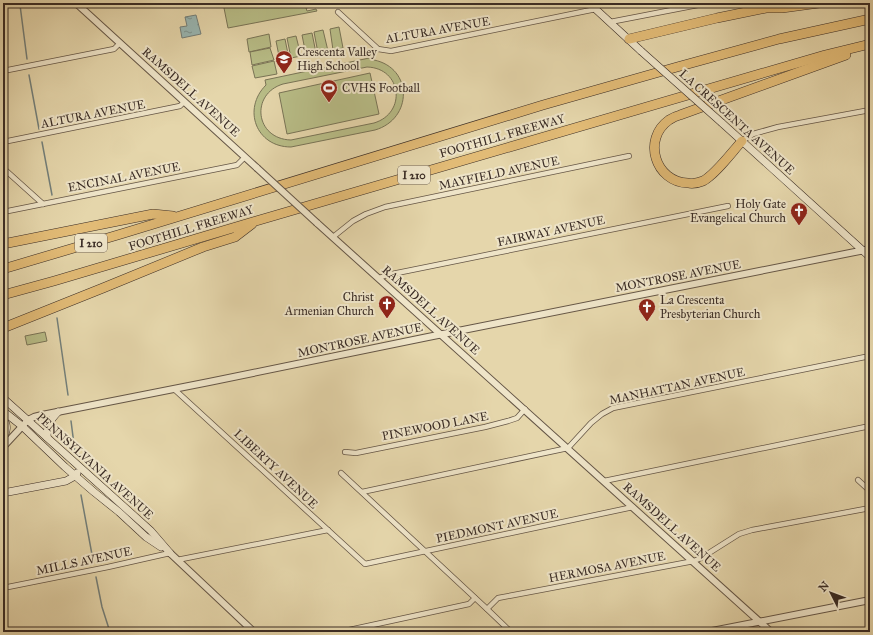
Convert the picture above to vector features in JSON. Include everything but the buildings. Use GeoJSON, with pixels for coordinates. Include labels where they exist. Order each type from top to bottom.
{"type":"FeatureCollection","features":[{"type":"Feature","properties":{"kind":"highway"},"geometry":{"type":"LineString","coordinates":[[629,39],[724,16],[766,8],[782,8],[819,3]]}},
{"type":"Feature","properties":{"kind":"highway","name":"FOOTHILL FREEWAY"},"geometry":{"type":"LineString","coordinates":[[3,269],[542,105],[677,66],[779,39],[870,20]]}},
{"type":"Feature","properties":{"kind":"highway"},"geometry":{"type":"LineString","coordinates":[[742,141],[710,176],[702,181],[691,184],[682,183],[666,175],[660,169],[654,152],[657,134],[662,126],[680,114],[870,45]]}},
{"type":"Feature","properties":{"kind":"highway","name":"FOOTHILL FREEWAY"},"geometry":{"type":"LineString","coordinates":[[3,295],[825,55],[870,45]]}},
{"type":"Feature","properties":{"kind":"highway"},"geometry":{"type":"LineString","coordinates":[[3,244],[153,214],[178,216]]}},
{"type":"Feature","properties":{"kind":"highway"},"geometry":{"type":"LineString","coordinates":[[3,328],[203,247],[235,237],[256,221]]}},
{"type":"Feature","properties":{"kind":"main road","name":"LA CRESCENTA AVENUE"},"geometry":{"type":"LineString","coordinates":[[589,3],[870,258]]}},
{"type":"Feature","properties":{"kind":"main road","name":"PENNSYLVANIA AVENUE"},"geometry":{"type":"LineString","coordinates":[[3,398],[151,531],[170,553]]}},
{"type":"Feature","properties":{"kind":"main road","name":"PENNSYLVANIA AVENUE"},"geometry":{"type":"LineString","coordinates":[[3,411],[22,426],[75,476],[119,512],[146,537],[170,553]]}},
{"type":"Feature","properties":{"kind":"main road"},"geometry":{"type":"LineString","coordinates":[[47,437],[47,427],[58,412]]}},
{"type":"Feature","properties":{"kind":"main road"},"geometry":{"type":"LineString","coordinates":[[3,419],[6,422],[7,429],[3,440]]}},
{"type":"Feature","properties":{"kind":"main road"},"geometry":{"type":"LineString","coordinates":[[3,493],[66,481],[75,476],[82,469]]}},
{"type":"Feature","properties":{"kind":"street","name":"RAMSDELL AVENUE"},"geometry":{"type":"LineString","coordinates":[[76,3],[771,632]]}},
{"type":"Feature","properties":{"kind":"street"},"geometry":{"type":"LineString","coordinates":[[610,22],[708,3]]}},
{"type":"Feature","properties":{"kind":"street","name":"ALTURA AVENUE"},"geometry":{"type":"LineString","coordinates":[[338,12],[378,49],[391,51],[596,9]]}},
{"type":"Feature","properties":{"kind":"street"},"geometry":{"type":"LineString","coordinates":[[3,71],[114,49],[120,43]]}},
{"type":"Feature","properties":{"kind":"street","name":"ALTURA AVENUE"},"geometry":{"type":"LineString","coordinates":[[3,142],[180,106],[184,102]]}},
{"type":"Feature","properties":{"kind":"street"},"geometry":{"type":"LineString","coordinates":[[742,141],[753,134],[778,127],[870,110]]}},
{"type":"Feature","properties":{"kind":"street","name":"MAYFIELD AVENUE"},"geometry":{"type":"LineString","coordinates":[[333,236],[353,221],[366,214],[385,207],[629,156]]}},
{"type":"Feature","properties":{"kind":"street","name":"ENCINAL AVENUE"},"geometry":{"type":"LineString","coordinates":[[3,212],[237,165],[245,157]]}},
{"type":"Feature","properties":{"kind":"street"},"geometry":{"type":"LineString","coordinates":[[3,168],[43,204]]}},
{"type":"Feature","properties":{"kind":"street","name":"FAIRWAY AVENUE"},"geometry":{"type":"LineString","coordinates":[[379,278],[387,275],[728,206]]}},
{"type":"Feature","properties":{"kind":"street","name":"MONTROSE AVENUE"},"geometry":{"type":"LineString","coordinates":[[3,447],[28,420],[38,416],[440,334],[870,249]]}},
{"type":"Feature","properties":{"kind":"street","name":"MANHATTAN AVENUE"},"geometry":{"type":"LineString","coordinates":[[568,448],[591,423],[602,414],[613,408],[870,356]]}},
{"type":"Feature","properties":{"kind":"street","name":"LIBERTY AVENUE"},"geometry":{"type":"LineString","coordinates":[[174,389],[365,564]]}},
{"type":"Feature","properties":{"kind":"street","name":"PINEWOOD LANE"},"geometry":{"type":"LineString","coordinates":[[346,452],[356,453],[508,422],[517,418],[525,409]]}},
{"type":"Feature","properties":{"kind":"street"},"geometry":{"type":"LineString","coordinates":[[604,480],[870,426]]}},
{"type":"Feature","properties":{"kind":"street"},"geometry":{"type":"LineString","coordinates":[[362,492],[568,448]]}},
{"type":"Feature","properties":{"kind":"street"},"geometry":{"type":"LineString","coordinates":[[341,472],[511,632]]}},
{"type":"Feature","properties":{"kind":"street"},"geometry":{"type":"LineString","coordinates":[[858,480],[870,491]]}},
{"type":"Feature","properties":{"kind":"street","name":"PIEDMONT AVENUE"},"geometry":{"type":"LineString","coordinates":[[365,564],[633,508]]}},
{"type":"Feature","properties":{"kind":"street","name":"HERMOSA AVENUE"},"geometry":{"type":"LineString","coordinates":[[487,609],[498,598],[694,561],[743,532],[870,508]]}},
{"type":"Feature","properties":{"kind":"street"},"geometry":{"type":"LineString","coordinates":[[177,560],[328,530]]}},
{"type":"Feature","properties":{"kind":"street","name":"PENNSYLVANIA AVENUE"},"geometry":{"type":"LineString","coordinates":[[170,553],[254,632]]}},
{"type":"Feature","properties":{"kind":"street","name":"MILLS AVENUE"},"geometry":{"type":"LineString","coordinates":[[3,588],[170,553]]}},
{"type":"Feature","properties":{"kind":"street"},"geometry":{"type":"LineString","coordinates":[[340,632],[469,604],[475,598]]}},
{"type":"Feature","properties":{"kind":"street"},"geometry":{"type":"LineString","coordinates":[[708,632],[870,600]]}},
{"type":"Feature","properties":{"kind":"green space"},"geometry":{"type":"Polygon","coordinates":[[[223,3],[334,3],[306,8],[307,11],[316,9],[317,11],[228,28],[223,3]]]}},
{"type":"Feature","properties":{"kind":"green space"},"geometry":{"type":"Polygon","coordinates":[[[339,27],[343,48],[333,50],[330,29],[339,27]]]}},
{"type":"Feature","properties":{"kind":"green space"},"geometry":{"type":"Polygon","coordinates":[[[323,30],[328,51],[318,53],[314,32],[323,30]]]}},
{"type":"Feature","properties":{"kind":"green space"},"geometry":{"type":"Polygon","coordinates":[[[312,33],[316,53],[306,55],[302,35],[312,33]]]}},
{"type":"Feature","properties":{"kind":"green space"},"geometry":{"type":"Polygon","coordinates":[[[269,34],[271,47],[249,52],[247,39],[269,34]]]}},
{"type":"Feature","properties":{"kind":"green space"},"geometry":{"type":"Polygon","coordinates":[[[296,36],[301,56],[291,58],[287,38],[296,36]]]}},
{"type":"Feature","properties":{"kind":"green space"},"geometry":{"type":"Polygon","coordinates":[[[285,39],[289,59],[280,61],[276,41],[285,39]]]}},
{"type":"Feature","properties":{"kind":"green space"},"geometry":{"type":"Polygon","coordinates":[[[270,48],[274,60],[252,65],[250,52],[270,48]]]}},
{"type":"Feature","properties":{"kind":"green space"},"geometry":{"type":"Polygon","coordinates":[[[374,57],[374,60],[387,65],[396,73],[401,83],[403,94],[402,105],[396,116],[387,124],[375,130],[291,147],[279,145],[269,141],[261,134],[256,125],[254,115],[255,105],[259,95],[266,85],[265,80],[374,57]],[[367,67],[283,84],[272,89],[265,97],[262,106],[261,115],[264,124],[270,132],[279,138],[291,140],[374,123],[385,118],[392,110],[396,101],[396,92],[388,75],[379,69],[367,67]]]}},
{"type":"Feature","properties":{"kind":"green space"},"geometry":{"type":"Polygon","coordinates":[[[274,61],[277,74],[255,78],[252,66],[274,61]]]}},
{"type":"Feature","properties":{"kind":"green space","name":"CVHS Football"},"geometry":{"type":"Polygon","coordinates":[[[370,73],[379,114],[287,134],[279,93],[370,73]]]}},
{"type":"Feature","properties":{"kind":"green space"},"geometry":{"type":"Polygon","coordinates":[[[45,332],[47,341],[27,345],[25,336],[45,332]]]}},
{"type":"Feature","properties":{"kind":"water"},"geometry":{"type":"Polygon","coordinates":[[[196,15],[201,34],[182,38],[180,27],[187,26],[185,17],[196,15]]]}},
{"type":"Feature","properties":{"kind":"waterway"},"geometry":{"type":"LineString","coordinates":[[20,5],[27,59]]}},
{"type":"Feature","properties":{"kind":"waterway"},"geometry":{"type":"LineString","coordinates":[[29,75],[39,129]]}},
{"type":"Feature","properties":{"kind":"waterway"},"geometry":{"type":"LineString","coordinates":[[42,142],[52,195]]}},
{"type":"Feature","properties":{"kind":"waterway"},"geometry":{"type":"LineString","coordinates":[[57,318],[68,395]]}},
{"type":"Feature","properties":{"kind":"waterway"},"geometry":{"type":"LineString","coordinates":[[71,421],[75,452]]}},
{"type":"Feature","properties":{"kind":"waterway"},"geometry":{"type":"LineString","coordinates":[[81,495],[93,560]]}},
{"type":"Feature","properties":{"kind":"waterway"},"geometry":{"type":"LineString","coordinates":[[96,577],[102,607],[110,632]]}},
{"type":"Feature","properties":{"kind":"place","name":"Crescenta Valley High School"},"geometry":{"type":"Point","coordinates":[284,74]}},
{"type":"Feature","properties":{"kind":"place","name":"CVHS Football"},"geometry":{"type":"Point","coordinates":[329,103]}},
{"type":"Feature","properties":{"kind":"place","name":"Holy Gate Evangelical Church"},"geometry":{"type":"Point","coordinates":[799,226]}},
{"type":"Feature","properties":{"kind":"place","name":"Christ Armenian Church"},"geometry":{"type":"Point","coordinates":[387,319]}},
{"type":"Feature","properties":{"kind":"place","name":"La Crescenta Presbyterian Church"},"geometry":{"type":"Point","coordinates":[647,322]}}]}
